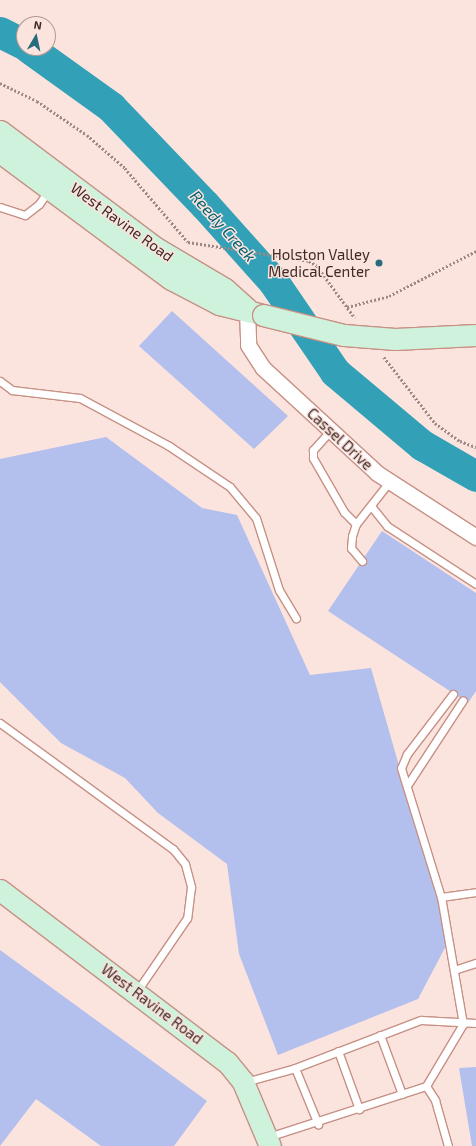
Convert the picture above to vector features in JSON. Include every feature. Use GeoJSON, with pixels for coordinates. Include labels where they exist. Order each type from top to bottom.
{"type":"FeatureCollection","features":[{"type":"Feature","properties":{"kind":"street","name":"West Ravine Road"},"geometry":{"type":"LineString","coordinates":[[0,131],[54,182]]}},
{"type":"Feature","properties":{"kind":"street","name":"West Ravine Road"},"geometry":{"type":"LineString","coordinates":[[0,152],[54,182],[156,248],[225,290],[255,312],[344,335],[395,339],[476,335]]}},
{"type":"Feature","properties":{"kind":"street","name":"Cassel Drive"},"geometry":{"type":"LineString","coordinates":[[255,312],[248,345],[253,357],[389,482],[476,537]]}},
{"type":"Feature","properties":{"kind":"street","name":"West Ravine Road"},"geometry":{"type":"LineString","coordinates":[[0,890],[137,991],[227,1062],[243,1082],[269,1142]]}},
{"type":"Feature","properties":{"kind":"lane"},"geometry":{"type":"LineString","coordinates":[[1,206],[25,215],[39,204],[54,182]]}},
{"type":"Feature","properties":{"kind":"lane"},"geometry":{"type":"LineString","coordinates":[[0,381],[12,390],[80,398],[169,446],[230,487],[256,518],[279,590],[296,618]]}},
{"type":"Feature","properties":{"kind":"lane"},"geometry":{"type":"LineString","coordinates":[[331,430],[314,450],[313,458],[344,512],[356,524]]}},
{"type":"Feature","properties":{"kind":"lane"},"geometry":{"type":"LineString","coordinates":[[362,560],[351,548],[356,524],[389,482]]}},
{"type":"Feature","properties":{"kind":"lane"},"geometry":{"type":"LineString","coordinates":[[371,506],[387,526],[476,584]]}},
{"type":"Feature","properties":{"kind":"lane"},"geometry":{"type":"LineString","coordinates":[[269,1142],[426,1086],[463,1024],[441,897],[408,784],[402,776],[405,758],[453,694]]}},
{"type":"Feature","properties":{"kind":"lane"},"geometry":{"type":"LineString","coordinates":[[408,784],[464,700]]}},
{"type":"Feature","properties":{"kind":"lane"},"geometry":{"type":"LineString","coordinates":[[0,723],[173,849],[185,864],[191,888],[187,918],[137,991]]}},
{"type":"Feature","properties":{"kind":"lane"},"geometry":{"type":"LineString","coordinates":[[441,897],[476,892]]}},
{"type":"Feature","properties":{"kind":"lane"},"geometry":{"type":"LineString","coordinates":[[454,970],[476,963]]}},
{"type":"Feature","properties":{"kind":"lane"},"geometry":{"type":"LineString","coordinates":[[243,1082],[295,1068],[421,1020],[476,1024]]}},
{"type":"Feature","properties":{"kind":"lane"},"geometry":{"type":"LineString","coordinates":[[380,1035],[402,1094]]}},
{"type":"Feature","properties":{"kind":"lane"},"geometry":{"type":"LineString","coordinates":[[338,1051],[359,1109]]}},
{"type":"Feature","properties":{"kind":"lane"},"geometry":{"type":"LineString","coordinates":[[295,1068],[318,1124]]}},
{"type":"Feature","properties":{"kind":"lane"},"geometry":{"type":"LineString","coordinates":[[426,1086],[435,1100],[448,1146]]}},
{"type":"Feature","properties":{"kind":"path"},"geometry":{"type":"LineString","coordinates":[[0,83],[37,101],[87,135],[125,168],[188,242],[231,250],[276,255]]}},
{"type":"Feature","properties":{"kind":"path"},"geometry":{"type":"LineString","coordinates":[[348,307],[389,296],[476,251]]}},
{"type":"Feature","properties":{"kind":"building"},"geometry":{"type":"Polygon","coordinates":[[[172,311],[288,416],[254,449],[139,346],[172,311]]]}},
{"type":"Feature","properties":{"kind":"building"},"geometry":{"type":"Polygon","coordinates":[[[106,437],[202,508],[237,515],[310,675],[371,668],[449,940],[418,999],[278,1055],[239,954],[227,864],[158,813],[125,778],[61,743],[0,682],[0,459],[106,437]]]}},
{"type":"Feature","properties":{"kind":"building"},"geometry":{"type":"Polygon","coordinates":[[[382,531],[476,593],[476,691],[468,703],[328,611],[382,531]]]}},
{"type":"Feature","properties":{"kind":"building"},"geometry":{"type":"Polygon","coordinates":[[[0,950],[207,1101],[174,1146],[101,1146],[36,1099],[0,1146],[0,950]]]}},
{"type":"Feature","properties":{"kind":"building"},"geometry":{"type":"Polygon","coordinates":[[[476,1067],[476,1146],[472,1146],[459,1068],[476,1067]]]}},
{"type":"Feature","properties":{"kind":"waterway","name":"Reedy Creek"},"geometry":{"type":"LineString","coordinates":[[0,32],[16,40]]}},
{"type":"Feature","properties":{"kind":"waterway","name":"Reedy Creek"},"geometry":{"type":"LineString","coordinates":[[40,56],[111,107],[205,205],[273,281],[335,372],[422,445],[476,476]]}},
{"type":"Feature","properties":{"kind":"place","name":"Holston Valley Medical Center"},"geometry":{"type":"Point","coordinates":[379,263]}}]}
